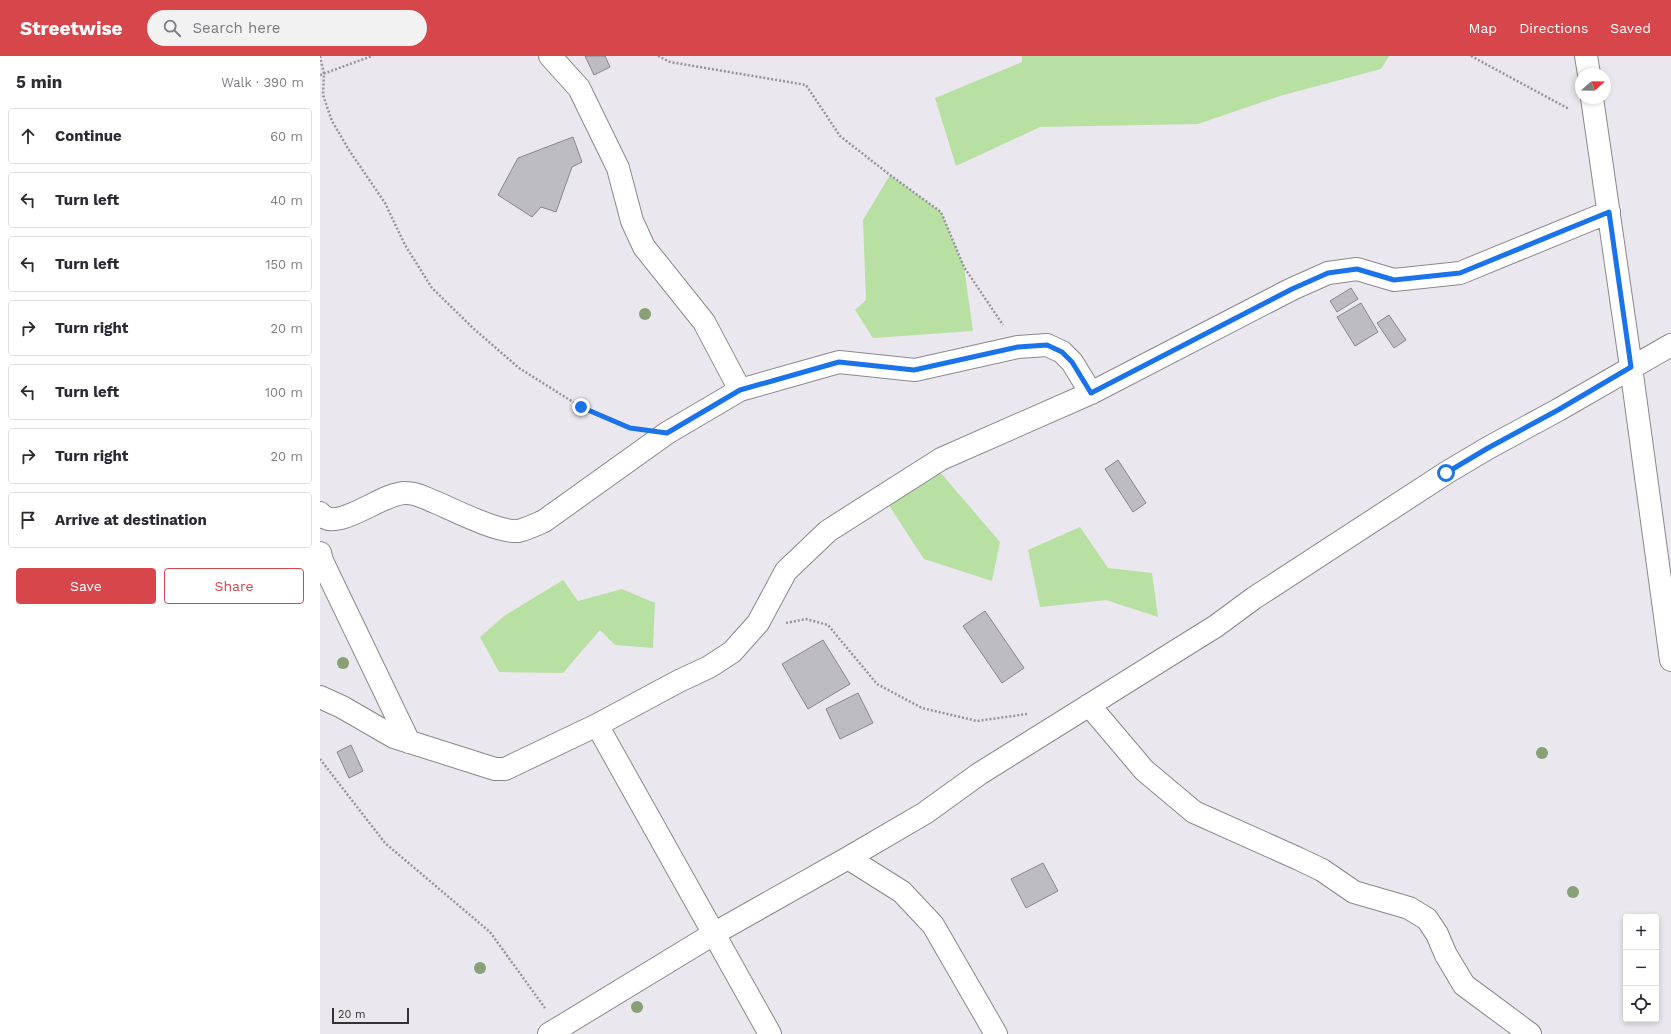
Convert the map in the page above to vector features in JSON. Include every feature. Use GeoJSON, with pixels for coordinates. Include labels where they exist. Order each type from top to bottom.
{"type":"FeatureCollection","features":[{"type":"Feature","properties":{"kind":"street"},"geometry":{"type":"LineString","coordinates":[[550,56],[579,88],[618,168],[632,220],[644,246],[704,322],[740,390]]}},
{"type":"Feature","properties":{"kind":"street"},"geometry":{"type":"LineString","coordinates":[[1586,56],[1588,68]]}},
{"type":"Feature","properties":{"kind":"street"},"geometry":{"type":"LineString","coordinates":[[1593,104],[1631,367],[1671,660]]}},
{"type":"Feature","properties":{"kind":"street"},"geometry":{"type":"LineString","coordinates":[[320,696],[394,737],[495,769],[505,769],[597,725],[679,680],[709,667],[732,652],[758,623],[786,570],[828,531],[941,459],[1091,393],[1278,296],[1328,273],[1357,269],[1394,280],[1460,273],[1609,212]]}},
{"type":"Feature","properties":{"kind":"street"},"geometry":{"type":"LineString","coordinates":[[557,1032],[715,933],[925,813],[979,774],[1216,626],[1254,598],[1452,470],[1671,344]]}},
{"type":"Feature","properties":{"kind":"street"},"geometry":{"type":"LineString","coordinates":[[320,513],[332,521],[344,519],[387,497],[404,493],[417,494],[502,530],[517,531],[544,522],[667,433],[740,390],[839,362],[914,370],[1018,347],[1047,345],[1062,352],[1072,362],[1091,393]]}},
{"type":"Feature","properties":{"kind":"street"},"geometry":{"type":"LineString","coordinates":[[320,553],[322,561],[409,742]]}},
{"type":"Feature","properties":{"kind":"street"},"geometry":{"type":"LineString","coordinates":[[1089,705],[1144,770],[1194,812],[1322,870],[1354,892],[1408,908],[1427,919],[1437,934],[1446,955],[1464,985],[1530,1034]]}},
{"type":"Feature","properties":{"kind":"street"},"geometry":{"type":"LineString","coordinates":[[597,725],[715,933],[770,1034]]}},
{"type":"Feature","properties":{"kind":"street"},"geometry":{"type":"LineString","coordinates":[[848,858],[902,892],[933,925],[996,1034]]}},
{"type":"Feature","properties":{"kind":"path"},"geometry":{"type":"LineString","coordinates":[[320,56],[324,74],[323,95],[332,121],[349,150],[386,203],[405,245],[432,288],[474,329],[519,368],[581,407],[630,428],[667,433]]}},
{"type":"Feature","properties":{"kind":"path"},"geometry":{"type":"LineString","coordinates":[[320,75],[372,56]]}},
{"type":"Feature","properties":{"kind":"path"},"geometry":{"type":"LineString","coordinates":[[658,56],[670,62],[806,85],[840,136],[941,212],[964,267],[1018,347]]}},
{"type":"Feature","properties":{"kind":"path"},"geometry":{"type":"LineString","coordinates":[[1471,56],[1595,122]]}},
{"type":"Feature","properties":{"kind":"path"},"geometry":{"type":"LineString","coordinates":[[758,623],[776,624],[806,619],[828,625],[877,684],[922,708],[977,721],[1029,714]]}},
{"type":"Feature","properties":{"kind":"path"},"geometry":{"type":"LineString","coordinates":[[320,759],[385,843],[490,932],[557,1032]]}},
{"type":"Feature","properties":{"kind":"green space"},"geometry":{"type":"Polygon","coordinates":[[[1022,56],[1389,56],[1381,69],[1280,96],[1198,124],[1040,127],[956,166],[935,98],[1022,62],[1022,56]]]}},
{"type":"Feature","properties":{"kind":"green space"},"geometry":{"type":"Polygon","coordinates":[[[890,175],[941,212],[964,267],[973,331],[873,338],[855,310],[866,300],[863,220],[890,175]]]}},
{"type":"Feature","properties":{"kind":"green space"},"geometry":{"type":"Polygon","coordinates":[[[940,472],[1000,542],[992,581],[924,559],[890,507],[900,479],[940,472]]]}},
{"type":"Feature","properties":{"kind":"green space"},"geometry":{"type":"Polygon","coordinates":[[[1080,527],[1108,568],[1152,573],[1158,617],[1106,600],[1040,607],[1028,550],[1080,527]]]}},
{"type":"Feature","properties":{"kind":"green space"},"geometry":{"type":"Polygon","coordinates":[[[563,580],[578,601],[622,589],[655,603],[653,648],[615,645],[600,630],[563,673],[499,672],[480,637],[504,616],[563,580]]]}},
{"type":"Feature","properties":{"kind":"building"},"geometry":{"type":"Polygon","coordinates":[[[585,56],[605,56],[610,67],[594,75],[585,56]]]}},
{"type":"Feature","properties":{"kind":"building"},"geometry":{"type":"Polygon","coordinates":[[[573,137],[582,162],[572,167],[556,212],[541,207],[532,217],[498,195],[518,158],[573,137]]]}},
{"type":"Feature","properties":{"kind":"building"},"geometry":{"type":"Polygon","coordinates":[[[1351,288],[1358,299],[1337,312],[1330,301],[1351,288]]]}},
{"type":"Feature","properties":{"kind":"building"},"geometry":{"type":"Polygon","coordinates":[[[1361,303],[1378,332],[1355,346],[1337,317],[1361,303]]]}},
{"type":"Feature","properties":{"kind":"building"},"geometry":{"type":"Polygon","coordinates":[[[1389,315],[1406,340],[1394,348],[1377,323],[1389,315]]]}},
{"type":"Feature","properties":{"kind":"building"},"geometry":{"type":"Polygon","coordinates":[[[1118,460],[1146,503],[1133,512],[1105,469],[1118,460]]]}},
{"type":"Feature","properties":{"kind":"building"},"geometry":{"type":"Polygon","coordinates":[[[985,611],[1024,668],[1002,683],[963,626],[985,611]]]}},
{"type":"Feature","properties":{"kind":"building"},"geometry":{"type":"Polygon","coordinates":[[[823,640],[850,684],[808,709],[782,664],[823,640]]]}},
{"type":"Feature","properties":{"kind":"building"},"geometry":{"type":"Polygon","coordinates":[[[858,693],[873,723],[840,739],[826,709],[858,693]]]}},
{"type":"Feature","properties":{"kind":"building"},"geometry":{"type":"Polygon","coordinates":[[[351,745],[363,771],[349,778],[337,752],[351,745]]]}},
{"type":"Feature","properties":{"kind":"building"},"geometry":{"type":"Polygon","coordinates":[[[1043,863],[1058,891],[1026,908],[1011,879],[1043,863]]]}},
{"type":"Feature","properties":{"kind":"route"},"geometry":{"type":"LineString","coordinates":[[581,407],[630,428],[667,433],[740,390],[839,362],[890,366],[914,370],[1018,347],[1047,345],[1062,352],[1072,362],[1091,393],[1292,289],[1328,273],[1357,269],[1394,280],[1460,273],[1609,212],[1631,367],[1446,473]]}}]}
